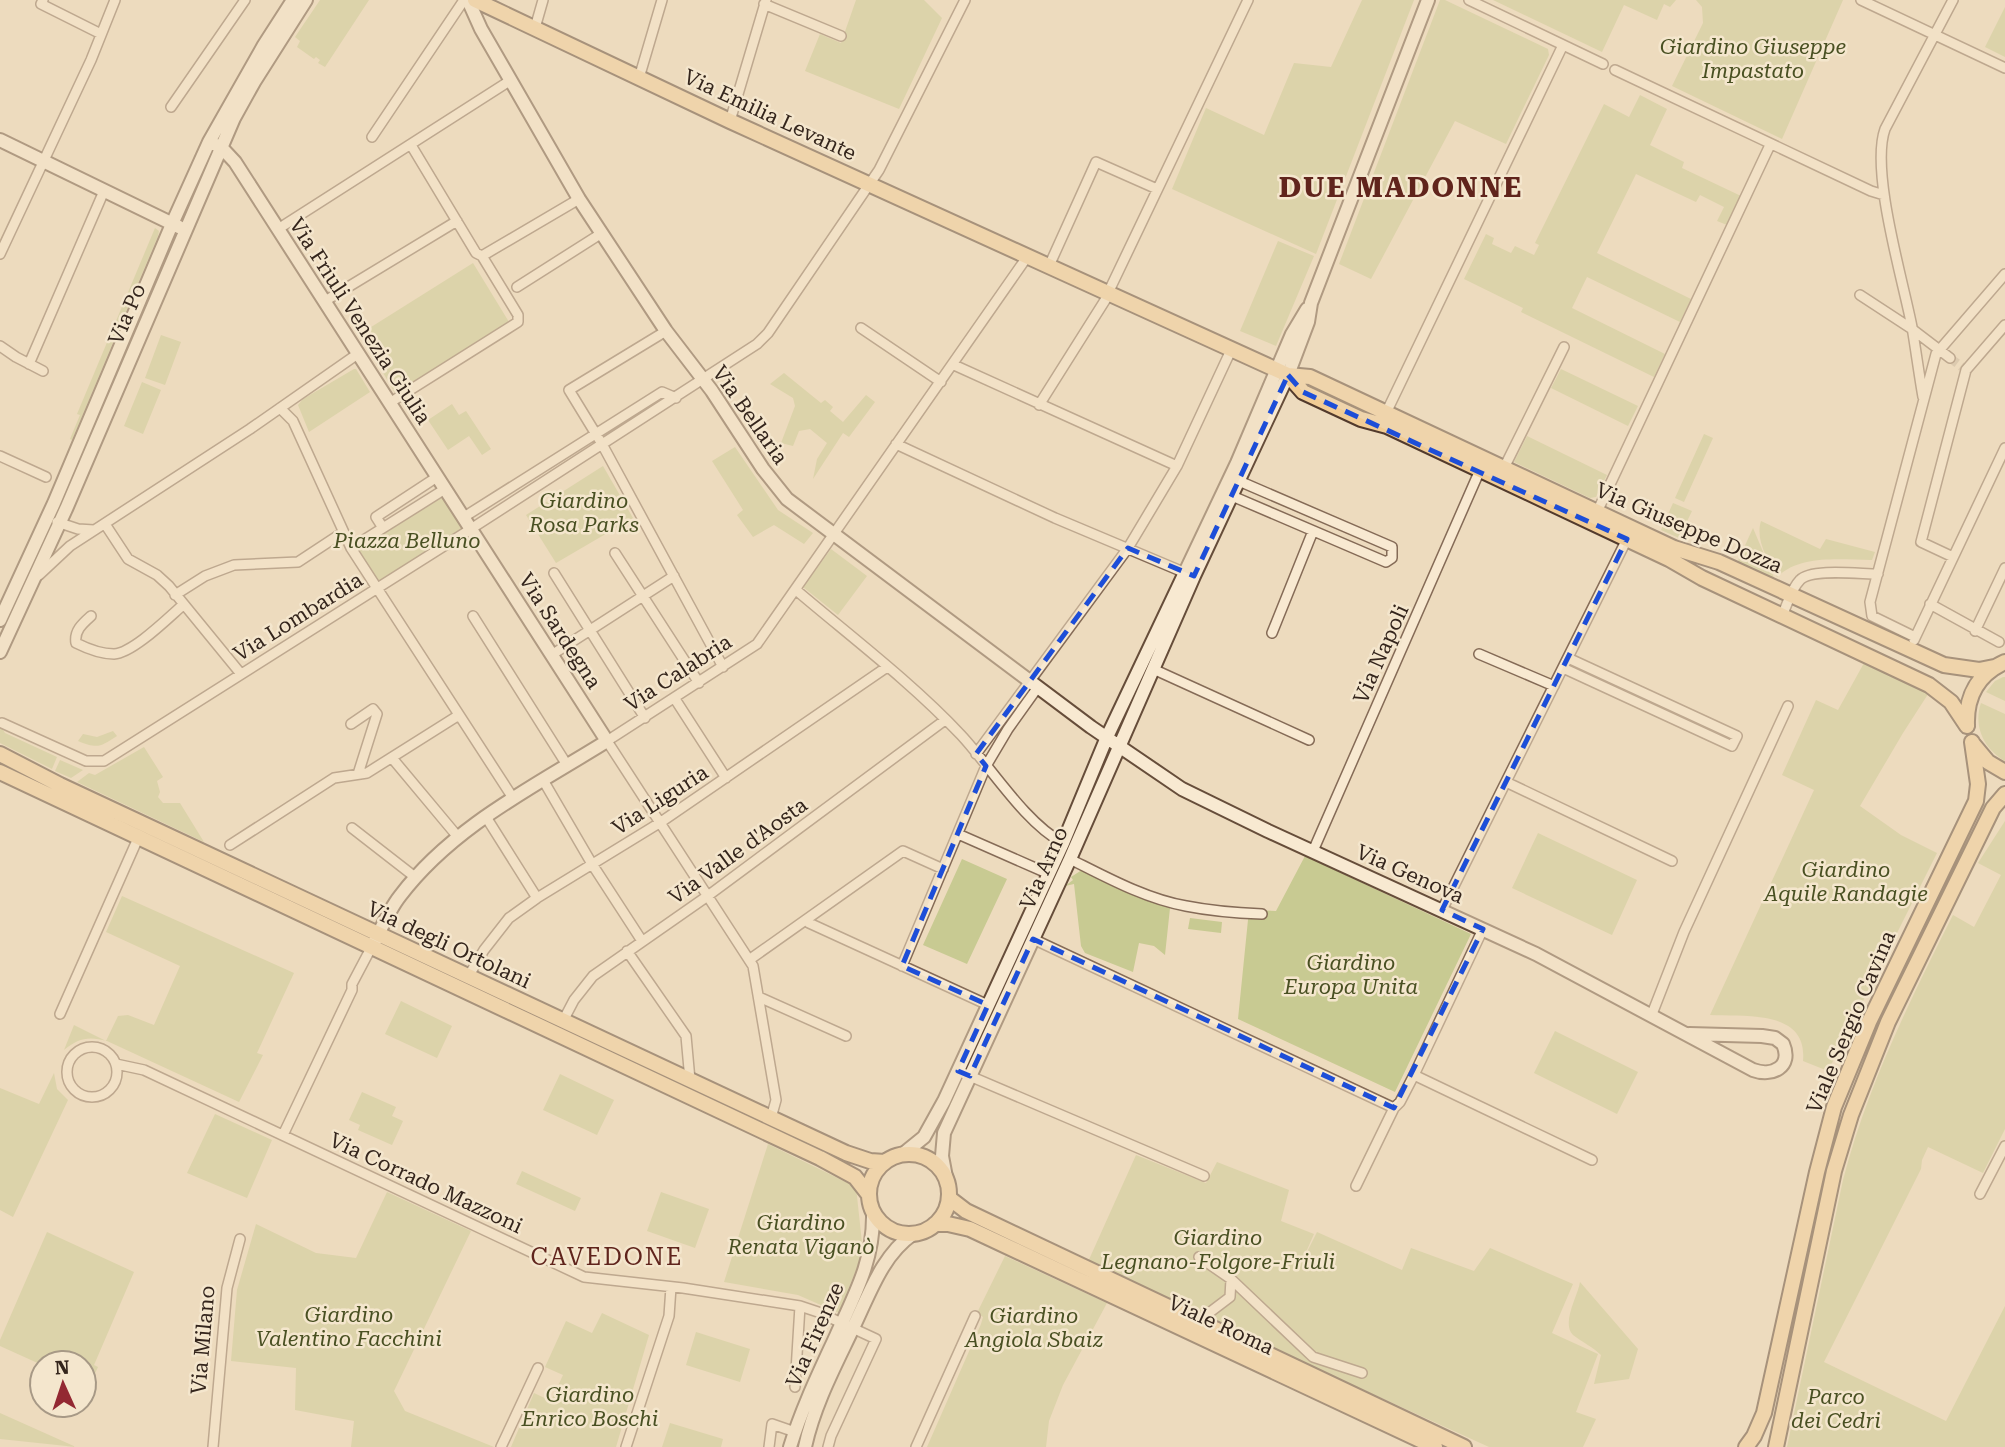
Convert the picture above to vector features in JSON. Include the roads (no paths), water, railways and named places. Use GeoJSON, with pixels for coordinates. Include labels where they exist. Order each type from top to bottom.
{"type":"FeatureCollection","features":[{"type":"Feature","properties":{"kind":"main road","name":"Via Emilia Levante"},"geometry":{"type":"LineString","coordinates":[[475,0],[730,121],[1282,372]]}},
{"type":"Feature","properties":{"kind":"main road","name":"Via Giuseppe Dozza"},"geometry":{"type":"LineString","coordinates":[[1282,372],[1303,392],[1361,419],[1387,420],[1504,468],[1674,548],[1719,562],[1914,652],[1956,668],[1979,670],[2000,665]]}},
{"type":"Feature","properties":{"kind":"main road","name":"Via Giuseppe Dozza"},"geometry":{"type":"LineString","coordinates":[[1282,372],[1310,377],[1372,407],[1387,420],[1480,470],[1929,685],[1951,702],[1967,726]]}},
{"type":"Feature","properties":{"kind":"main road"},"geometry":{"type":"LineString","coordinates":[[1967,726],[1973,692],[2000,665]]}},
{"type":"Feature","properties":{"kind":"main road","name":"Viale Sergio Cavina"},"geometry":{"type":"LineString","coordinates":[[1746,1447],[1764,1413],[1834,1107],[1869,1022],[1976,802],[1978,784],[1967,726]]}},
{"type":"Feature","properties":{"kind":"main road"},"geometry":{"type":"LineString","coordinates":[[1972,742],[1987,762],[2005,772]]}},
{"type":"Feature","properties":{"kind":"main road","name":"Via degli Ortolani"},"geometry":{"type":"LineString","coordinates":[[0,754],[375,942],[394,957],[839,1167],[855,1177],[869,1195]]}},
{"type":"Feature","properties":{"kind":"main road","name":"Via degli Ortolani"},"geometry":{"type":"LineString","coordinates":[[0,772],[375,942],[468,977],[858,1158],[885,1162]]}},
{"type":"Feature","properties":{"kind":"main road","name":"Viale Sergio Cavina"},"geometry":{"type":"LineString","coordinates":[[1776,1447],[1834,1171],[1851,1115],[1888,1022],[1993,808],[2005,794]]}},
{"type":"Feature","properties":{"kind":"main road"},"geometry":{"type":"LineString","coordinates":[[903,1154],[923,1156],[940,1168],[946,1177],[949,1198],[947,1208],[935,1224],[925,1231],[913,1234],[891,1230],[873,1213],[869,1195],[873,1176],[885,1162],[903,1154]]}},
{"type":"Feature","properties":{"kind":"main road","name":"Viale Roma"},"geometry":{"type":"LineString","coordinates":[[949,1198],[966,1211],[1415,1430],[1435,1447]]}},
{"type":"Feature","properties":{"kind":"main road","name":"Viale Roma"},"geometry":{"type":"LineString","coordinates":[[935,1224],[970,1229],[1415,1430],[1464,1447]]}},
{"type":"Feature","properties":{"kind":"street"},"geometry":{"type":"LineString","coordinates":[[0,254],[115,0]]}},
{"type":"Feature","properties":{"kind":"street"},"geometry":{"type":"LineString","coordinates":[[171,107],[246,0]]}},
{"type":"Feature","properties":{"kind":"street","name":"Via Po"},"geometry":{"type":"LineString","coordinates":[[0,652],[31,584],[53,520],[178,227],[258,54],[293,0]]}},
{"type":"Feature","properties":{"kind":"street","name":"Via Po"},"geometry":{"type":"LineString","coordinates":[[215,145],[306,0]]}},
{"type":"Feature","properties":{"kind":"street"},"geometry":{"type":"LineString","coordinates":[[372,137],[466,0]]}},
{"type":"Feature","properties":{"kind":"street","name":"Via Bellaria"},"geometry":{"type":"LineString","coordinates":[[466,0],[579,199],[666,331],[704,379],[787,499],[1113,741]]}},
{"type":"Feature","properties":{"kind":"street"},"geometry":{"type":"LineString","coordinates":[[535,28],[543,0]]}},
{"type":"Feature","properties":{"kind":"street"},"geometry":{"type":"LineString","coordinates":[[639,78],[662,0]]}},
{"type":"Feature","properties":{"kind":"street","name":"Via Lombardia"},"geometry":{"type":"LineString","coordinates":[[467,523],[676,398],[743,354],[768,333],[878,170],[965,0]]}},
{"type":"Feature","properties":{"kind":"street"},"geometry":{"type":"LineString","coordinates":[[1039,405],[1109,293],[1248,0]]}},
{"type":"Feature","properties":{"kind":"street"},"geometry":{"type":"LineString","coordinates":[[1282,372],[1308,322],[1311,303],[1427,0]]}},
{"type":"Feature","properties":{"kind":"street"},"geometry":{"type":"LineString","coordinates":[[1469,0],[1603,64]]}},
{"type":"Feature","properties":{"kind":"street"},"geometry":{"type":"LineString","coordinates":[[1861,0],[2005,68]]}},
{"type":"Feature","properties":{"kind":"street"},"geometry":{"type":"LineString","coordinates":[[1923,402],[1912,329],[1884,195],[1883,135],[1953,0]]}},
{"type":"Feature","properties":{"kind":"street"},"geometry":{"type":"LineString","coordinates":[[42,2],[101,34]]}},
{"type":"Feature","properties":{"kind":"street"},"geometry":{"type":"LineString","coordinates":[[730,121],[765,2],[841,36]]}},
{"type":"Feature","properties":{"kind":"street"},"geometry":{"type":"LineString","coordinates":[[1387,420],[1563,45]]}},
{"type":"Feature","properties":{"kind":"street"},"geometry":{"type":"LineString","coordinates":[[1615,70],[1770,145],[1884,195]]}},
{"type":"Feature","properties":{"kind":"street"},"geometry":{"type":"LineString","coordinates":[[278,229],[511,80]]}},
{"type":"Feature","properties":{"kind":"street"},"geometry":{"type":"LineString","coordinates":[[0,140],[178,227]]}},
{"type":"Feature","properties":{"kind":"street","name":"Via Friuli Venezia Giulia"},"geometry":{"type":"LineString","coordinates":[[215,145],[235,162],[467,523]]}},
{"type":"Feature","properties":{"kind":"street"},"geometry":{"type":"LineString","coordinates":[[391,402],[518,322],[518,315],[482,256],[475,253],[411,145]]}},
{"type":"Feature","properties":{"kind":"street"},"geometry":{"type":"LineString","coordinates":[[1597,512],[1770,145]]}},
{"type":"Feature","properties":{"kind":"street"},"geometry":{"type":"LineString","coordinates":[[1049,266],[1096,162],[1157,189]]}},
{"type":"Feature","properties":{"kind":"street"},"geometry":{"type":"LineString","coordinates":[[29,364],[104,191]]}},
{"type":"Feature","properties":{"kind":"street"},"geometry":{"type":"LineString","coordinates":[[482,256],[579,199]]}},
{"type":"Feature","properties":{"kind":"street"},"geometry":{"type":"LineString","coordinates":[[325,301],[457,221]]}},
{"type":"Feature","properties":{"kind":"street"},"geometry":{"type":"LineString","coordinates":[[517,287],[601,233]]}},
{"type":"Feature","properties":{"kind":"street","name":"Via Calabria"},"geometry":{"type":"LineString","coordinates":[[375,942],[398,898],[415,877],[458,837],[513,798],[645,718],[757,644],[1027,257]]}},
{"type":"Feature","properties":{"kind":"street"},"geometry":{"type":"LineString","coordinates":[[1915,637],[1872,616],[1870,608],[1878,574],[1939,349],[2005,274]]}},
{"type":"Feature","properties":{"kind":"street"},"geometry":{"type":"LineString","coordinates":[[1860,295],[1950,358]]}},
{"type":"Feature","properties":{"kind":"street"},"geometry":{"type":"LineString","coordinates":[[1953,557],[1922,542],[1964,368],[2005,325]]}},
{"type":"Feature","properties":{"kind":"street"},"geometry":{"type":"LineString","coordinates":[[861,328],[941,383]]}},
{"type":"Feature","properties":{"kind":"street"},"geometry":{"type":"LineString","coordinates":[[666,331],[569,390],[602,444],[723,667]]}},
{"type":"Feature","properties":{"kind":"street"},"geometry":{"type":"LineString","coordinates":[[0,346],[43,371]]}},
{"type":"Feature","properties":{"kind":"street"},"geometry":{"type":"LineString","coordinates":[[1504,468],[1564,347]]}},
{"type":"Feature","properties":{"kind":"street"},"geometry":{"type":"LineString","coordinates":[[976,754],[1033,684],[1128,548],[1177,466],[1232,348]]}},
{"type":"Feature","properties":{"kind":"street"},"geometry":{"type":"LineString","coordinates":[[31,584],[61,553],[359,353]]}},
{"type":"Feature","properties":{"kind":"street"},"geometry":{"type":"LineString","coordinates":[[954,365],[1177,466]]}},
{"type":"Feature","properties":{"kind":"street","name":"Via Arno"},"geometry":{"type":"LineString","coordinates":[[903,1154],[924,1136],[964,1073],[1033,939],[1070,859],[1113,741],[1153,669],[1189,574],[1239,481],[1282,372]]}},
{"type":"Feature","properties":{"kind":"street","name":"Via Arno"},"geometry":{"type":"LineString","coordinates":[[946,1177],[944,1133],[988,1005],[1113,741],[1237,463],[1282,372]]}},
{"type":"Feature","properties":{"kind":"street","name":"Via Lombardia"},"geometry":{"type":"LineString","coordinates":[[2,723],[86,761],[104,761],[375,589],[596,434],[662,392],[676,398]]}},
{"type":"Feature","properties":{"kind":"street"},"geometry":{"type":"LineString","coordinates":[[280,408],[293,421],[342,533],[375,589],[513,798]]}},
{"type":"Feature","properties":{"kind":"street"},"geometry":{"type":"LineString","coordinates":[[896,444],[1055,518],[1189,574]]}},
{"type":"Feature","properties":{"kind":"street"},"geometry":{"type":"LineString","coordinates":[[1914,652],[1915,637],[2005,448]]}},
{"type":"Feature","properties":{"kind":"street"},"geometry":{"type":"LineString","coordinates":[[0,456],[46,477]]}},
{"type":"Feature","properties":{"kind":"street","name":"Via Napoli"},"geometry":{"type":"LineString","coordinates":[[1313,852],[1480,470]]}},
{"type":"Feature","properties":{"kind":"street"},"geometry":{"type":"LineString","coordinates":[[383,528],[376,517],[438,477]]}},
{"type":"Feature","properties":{"kind":"street"},"geometry":{"type":"LineString","coordinates":[[1232,496],[1386,562],[1392,558],[1392,547],[1239,481]]}},
{"type":"Feature","properties":{"kind":"street"},"geometry":{"type":"LineString","coordinates":[[351,548],[445,489]]}},
{"type":"Feature","properties":{"kind":"street"},"geometry":{"type":"LineString","coordinates":[[53,520],[78,529],[95,530]]}},
{"type":"Feature","properties":{"kind":"street","name":"Via Po"},"geometry":{"type":"LineString","coordinates":[[0,620],[53,520]]}},
{"type":"Feature","properties":{"kind":"street","name":"Via Sardegna"},"geometry":{"type":"LineString","coordinates":[[467,523],[753,965],[776,1100],[771,1118]]}},
{"type":"Feature","properties":{"kind":"street"},"geometry":{"type":"LineString","coordinates":[[105,524],[128,559],[157,575],[241,674]]}},
{"type":"Feature","properties":{"kind":"street"},"geometry":{"type":"LineString","coordinates":[[1272,633],[1313,531]]}},
{"type":"Feature","properties":{"kind":"street"},"geometry":{"type":"LineString","coordinates":[[176,595],[205,576],[234,565],[298,562],[342,533]]}},
{"type":"Feature","properties":{"kind":"street"},"geometry":{"type":"LineString","coordinates":[[1442,910],[1627,539]]}},
{"type":"Feature","properties":{"kind":"street"},"geometry":{"type":"LineString","coordinates":[[615,553],[699,683]]}},
{"type":"Feature","properties":{"kind":"street"},"geometry":{"type":"LineString","coordinates":[[1975,631],[2005,568]]}},
{"type":"Feature","properties":{"kind":"street"},"geometry":{"type":"LineString","coordinates":[[554,573],[645,718]]}},
{"type":"Feature","properties":{"kind":"street"},"geometry":{"type":"LineString","coordinates":[[1783,616],[1799,580],[1811,574],[1878,574]]}},
{"type":"Feature","properties":{"kind":"street"},"geometry":{"type":"LineString","coordinates":[[553,654],[674,576]]}},
{"type":"Feature","properties":{"kind":"street"},"geometry":{"type":"LineString","coordinates":[[796,590],[945,720],[1037,822],[1063,843]]}},
{"type":"Feature","properties":{"kind":"street"},"geometry":{"type":"LineString","coordinates":[[1930,604],[1999,642]]}},
{"type":"Feature","properties":{"kind":"street"},"geometry":{"type":"LineString","coordinates":[[91,616],[78,629],[76,643],[93,652],[115,654],[135,645],[183,605]]}},
{"type":"Feature","properties":{"kind":"street"},"geometry":{"type":"LineString","coordinates":[[473,616],[567,765]]}},
{"type":"Feature","properties":{"kind":"street"},"geometry":{"type":"LineString","coordinates":[[1479,654],[1554,686]]}},
{"type":"Feature","properties":{"kind":"street"},"geometry":{"type":"LineString","coordinates":[[1563,668],[1732,746],[1737,736],[1568,658]]}},
{"type":"Feature","properties":{"kind":"street","name":"Via Liguria"},"geometry":{"type":"LineString","coordinates":[[468,977],[484,950],[509,918],[662,822],[887,667]]}},
{"type":"Feature","properties":{"kind":"street"},"geometry":{"type":"LineString","coordinates":[[1153,669],[1309,740]]}},
{"type":"Feature","properties":{"kind":"street"},"geometry":{"type":"LineString","coordinates":[[902,965],[986,766],[1033,684]]}},
{"type":"Feature","properties":{"kind":"street"},"geometry":{"type":"LineString","coordinates":[[675,699],[726,778]]}},
{"type":"Feature","properties":{"kind":"street"},"geometry":{"type":"LineString","coordinates":[[1651,1014],[1684,933],[1788,706]]}},
{"type":"Feature","properties":{"kind":"street"},"geometry":{"type":"LineString","coordinates":[[351,724],[373,709],[377,714],[358,774]]}},
{"type":"Feature","properties":{"kind":"street"},"geometry":{"type":"LineString","coordinates":[[230,845],[334,778],[367,772],[459,715]]}},
{"type":"Feature","properties":{"kind":"street","name":"Via Valle d'Aosta"},"geometry":{"type":"LineString","coordinates":[[563,1021],[574,1000],[593,976],[709,895],[945,720]]}},
{"type":"Feature","properties":{"kind":"street","name":"Via Genova"},"geometry":{"type":"LineString","coordinates":[[1113,741],[1190,794],[1483,929],[1651,1014],[1756,1071],[1774,1072],[1781,1068],[1786,1059],[1783,1044],[1771,1037],[1689,1034]]}},
{"type":"Feature","properties":{"kind":"street"},"geometry":{"type":"LineString","coordinates":[[392,758],[458,837]]}},
{"type":"Feature","properties":{"kind":"street"},"geometry":{"type":"LineString","coordinates":[[543,780],[592,864],[642,941]]}},
{"type":"Feature","properties":{"kind":"street"},"geometry":{"type":"LineString","coordinates":[[1506,782],[1672,861]]}},
{"type":"Feature","properties":{"kind":"street"},"geometry":{"type":"LineString","coordinates":[[486,817],[537,898]]}},
{"type":"Feature","properties":{"kind":"street"},"geometry":{"type":"LineString","coordinates":[[352,828],[415,877]]}},
{"type":"Feature","properties":{"kind":"street"},"geometry":{"type":"LineString","coordinates":[[958,834],[1049,874]]}},
{"type":"Feature","properties":{"kind":"street"},"geometry":{"type":"LineString","coordinates":[[60,1014],[139,836]]}},
{"type":"Feature","properties":{"kind":"street"},"geometry":{"type":"LineString","coordinates":[[749,960],[903,850],[943,870]]}},
{"type":"Feature","properties":{"kind":"street"},"geometry":{"type":"LineString","coordinates":[[1070,859],[1121,883],[1183,906],[1217,912],[1262,914]]}},
{"type":"Feature","properties":{"kind":"street"},"geometry":{"type":"LineString","coordinates":[[807,920],[988,1005]]}},
{"type":"Feature","properties":{"kind":"street"},"geometry":{"type":"LineString","coordinates":[[1356,1185],[1394,1108],[1414,1075],[1483,929]]}},
{"type":"Feature","properties":{"kind":"street"},"geometry":{"type":"LineString","coordinates":[[1033,939],[1394,1108]]}},
{"type":"Feature","properties":{"kind":"street"},"geometry":{"type":"LineString","coordinates":[[283,1135],[352,990],[352,984],[375,942]]}},
{"type":"Feature","properties":{"kind":"street"},"geometry":{"type":"LineString","coordinates":[[627,951],[686,1037],[690,1080]]}},
{"type":"Feature","properties":{"kind":"street"},"geometry":{"type":"LineString","coordinates":[[759,997],[846,1036]]}},
{"type":"Feature","properties":{"kind":"street","name":"Via Corrado Mazzoni"},"geometry":{"type":"LineString","coordinates":[[116,1064],[113,1085],[102,1095],[80,1094],[67,1076],[73,1055],[86,1048],[100,1048],[107,1052],[116,1064],[144,1070],[584,1277],[800,1306],[847,1326]]}},
{"type":"Feature","properties":{"kind":"street"},"geometry":{"type":"LineString","coordinates":[[964,1073],[1204,1176]]}},
{"type":"Feature","properties":{"kind":"street"},"geometry":{"type":"LineString","coordinates":[[1414,1075],[1592,1160]]}},
{"type":"Feature","properties":{"kind":"street"},"geometry":{"type":"LineString","coordinates":[[1980,1194],[2005,1146]]}},
{"type":"Feature","properties":{"kind":"street","name":"Via Firenze"},"geometry":{"type":"LineString","coordinates":[[805,1447],[871,1252],[873,1213]]}},
{"type":"Feature","properties":{"kind":"street","name":"Via Firenze"},"geometry":{"type":"LineString","coordinates":[[790,1447],[807,1399],[847,1326],[888,1261],[913,1234]]}},
{"type":"Feature","properties":{"kind":"street","name":"Via Milano"},"geometry":{"type":"LineString","coordinates":[[213,1447],[226,1287],[240,1239]]}},
{"type":"Feature","properties":{"kind":"street","name":"Viale Roma"},"geometry":{"type":"LineString","coordinates":[[1199,1256],[1231,1279],[1313,1357],[1362,1373]]}},
{"type":"Feature","properties":{"kind":"street","name":"Viale Roma"},"geometry":{"type":"LineString","coordinates":[[1197,1322],[1230,1297],[1231,1279]]}},
{"type":"Feature","properties":{"kind":"street"},"geometry":{"type":"LineString","coordinates":[[626,1447],[669,1316],[671,1287]]}},
{"type":"Feature","properties":{"kind":"street"},"geometry":{"type":"LineString","coordinates":[[795,1387],[800,1306]]}},
{"type":"Feature","properties":{"kind":"street"},"geometry":{"type":"LineString","coordinates":[[916,1447],[975,1316]]}},
{"type":"Feature","properties":{"kind":"street","name":"Via Firenze"},"geometry":{"type":"LineString","coordinates":[[828,1447],[876,1339],[847,1326]]}},
{"type":"Feature","properties":{"kind":"street"},"geometry":{"type":"LineString","coordinates":[[502,1447],[538,1368]]}},
{"type":"Feature","properties":{"kind":"street"},"geometry":{"type":"LineString","coordinates":[[769,1447],[772,1424],[795,1432]]}},
{"type":"Feature","properties":{"kind":"tunnel"},"geometry":{"type":"LineString","coordinates":[[1950,358],[1962,367]]}},
{"type":"Feature","properties":{"kind":"district","name":"DUE MADONNE"},"geometry":{"type":"Point","coordinates":[1401,187]}},
{"type":"Feature","properties":{"kind":"district","name":"CAVEDONE"},"geometry":{"type":"Point","coordinates":[607,1257]}},
{"type":"Feature","properties":{"kind":"park label","name":"Giardino Giuseppe Impastato"},"geometry":{"type":"Point","coordinates":[1753,59]}},
{"type":"Feature","properties":{"kind":"park label","name":"Giardino Rosa Parks"},"geometry":{"type":"Point","coordinates":[584,513]}},
{"type":"Feature","properties":{"kind":"park label","name":"Piazza Belluno"},"geometry":{"type":"Point","coordinates":[407,541]}},
{"type":"Feature","properties":{"kind":"park label","name":"Giardino Aquile Randagie"},"geometry":{"type":"Point","coordinates":[1846,882]}},
{"type":"Feature","properties":{"kind":"park label","name":"Giardino Europa Unita"},"geometry":{"type":"Point","coordinates":[1351,975]}},
{"type":"Feature","properties":{"kind":"park label","name":"Giardino Renata Viganò"},"geometry":{"type":"Point","coordinates":[801,1235]}},
{"type":"Feature","properties":{"kind":"park label","name":"Giardino Legnano-Folgore-Friuli"},"geometry":{"type":"Point","coordinates":[1218,1250]}},
{"type":"Feature","properties":{"kind":"park label","name":"Giardino Valentino Facchini"},"geometry":{"type":"Point","coordinates":[349,1327]}},
{"type":"Feature","properties":{"kind":"park label","name":"Giardino Angiola Sbaiz"},"geometry":{"type":"Point","coordinates":[1034,1328]}},
{"type":"Feature","properties":{"kind":"park label","name":"Giardino Enrico Boschi"},"geometry":{"type":"Point","coordinates":[590,1407]}},
{"type":"Feature","properties":{"kind":"park label","name":"Parco dei Cedri"},"geometry":{"type":"Point","coordinates":[1836,1409]}}]}
